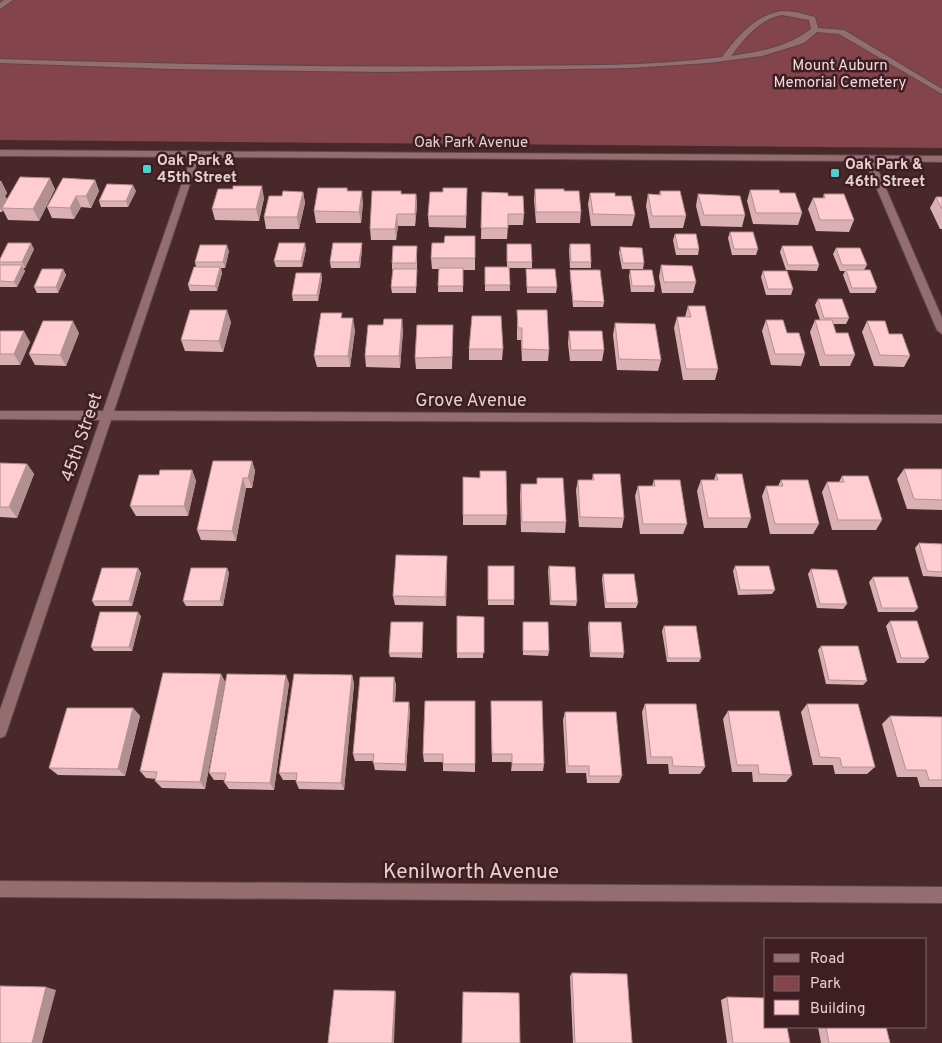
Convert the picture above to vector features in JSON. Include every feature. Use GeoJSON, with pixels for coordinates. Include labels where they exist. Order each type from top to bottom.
{"type":"FeatureCollection","features":[{"type":"Feature","properties":{"kind":"street"},"geometry":{"type":"LineString","coordinates":[[0,7],[9,0]]}},
{"type":"Feature","properties":{"kind":"street"},"geometry":{"type":"LineString","coordinates":[[724,59],[758,17],[774,11],[798,12],[812,20],[815,30]]}},
{"type":"Feature","properties":{"kind":"street"},"geometry":{"type":"LineString","coordinates":[[0,61],[183,67],[384,70],[630,66],[724,59],[762,54],[802,41],[815,30],[840,32],[942,92]]}},
{"type":"Feature","properties":{"kind":"street","name":"Oak Park Avenue"},"geometry":{"type":"LineString","coordinates":[[0,154],[942,159]]}},
{"type":"Feature","properties":{"kind":"street","name":"45th Street"},"geometry":{"type":"LineString","coordinates":[[0,731],[196,154]]}},
{"type":"Feature","properties":{"kind":"street"},"geometry":{"type":"LineString","coordinates":[[869,159],[942,330]]}},
{"type":"Feature","properties":{"kind":"street","name":"Grove Avenue"},"geometry":{"type":"LineString","coordinates":[[0,415],[942,419]]}},
{"type":"Feature","properties":{"kind":"street","name":"Kenilworth Avenue"},"geometry":{"type":"LineString","coordinates":[[0,889],[942,895]]}},
{"type":"Feature","properties":{"kind":"green space","name":"Mount Auburn Memorial Cemetery"},"geometry":{"type":"Polygon","coordinates":[[[0,0],[942,0],[942,148],[0,140],[0,0]]]}},
{"type":"Feature","properties":{"kind":"building"},"geometry":{"type":"Polygon","coordinates":[[[20,177],[50,178],[33,209],[2,208],[20,177]]]}},
{"type":"Feature","properties":{"kind":"building"},"geometry":{"type":"Polygon","coordinates":[[[63,178],[95,180],[86,196],[76,196],[70,208],[47,207],[63,178]]]}},
{"type":"Feature","properties":{"kind":"building"},"geometry":{"type":"Polygon","coordinates":[[[107,184],[133,185],[126,201],[99,201],[107,184]]]}},
{"type":"Feature","properties":{"kind":"building"},"geometry":{"type":"Polygon","coordinates":[[[233,186],[262,186],[256,209],[212,209],[218,189],[233,189],[233,186]]]}},
{"type":"Feature","properties":{"kind":"building"},"geometry":{"type":"Polygon","coordinates":[[[318,188],[347,188],[347,191],[362,191],[359,212],[314,211],[318,188]]]}},
{"type":"Feature","properties":{"kind":"building"},"geometry":{"type":"Polygon","coordinates":[[[443,188],[467,188],[466,216],[428,216],[430,192],[443,192],[443,188]]]}},
{"type":"Feature","properties":{"kind":"building"},"geometry":{"type":"Polygon","coordinates":[[[535,189],[579,191],[581,212],[536,212],[535,189]]]}},
{"type":"Feature","properties":{"kind":"building"},"geometry":{"type":"Polygon","coordinates":[[[750,190],[779,190],[780,193],[795,193],[802,213],[756,213],[750,190]]]}},
{"type":"Feature","properties":{"kind":"building"},"geometry":{"type":"Polygon","coordinates":[[[283,191],[303,192],[297,217],[264,217],[269,196],[282,196],[283,191]]]}},
{"type":"Feature","properties":{"kind":"building"},"geometry":{"type":"Polygon","coordinates":[[[372,191],[401,191],[401,194],[416,194],[415,214],[397,214],[395,229],[370,229],[372,191]]]}},
{"type":"Feature","properties":{"kind":"building"},"geometry":{"type":"Polygon","coordinates":[[[660,191],[680,191],[686,216],[652,216],[648,194],[661,195],[660,191]]]}},
{"type":"Feature","properties":{"kind":"building"},"geometry":{"type":"Polygon","coordinates":[[[482,192],[508,193],[508,196],[523,196],[524,214],[508,214],[508,228],[481,228],[482,192]]]}},
{"type":"Feature","properties":{"kind":"building"},"geometry":{"type":"Polygon","coordinates":[[[590,193],[615,193],[615,196],[631,196],[635,215],[593,214],[590,193]]]}},
{"type":"Feature","properties":{"kind":"building"},"geometry":{"type":"Polygon","coordinates":[[[698,194],[740,196],[745,215],[704,215],[698,194]]]}},
{"type":"Feature","properties":{"kind":"building"},"geometry":{"type":"Polygon","coordinates":[[[824,194],[844,194],[854,220],[820,220],[813,198],[825,198],[824,194]]]}},
{"type":"Feature","properties":{"kind":"building"},"geometry":{"type":"Polygon","coordinates":[[[936,197],[942,197],[942,209],[936,197]]]}},
{"type":"Feature","properties":{"kind":"building"},"geometry":{"type":"Polygon","coordinates":[[[730,232],[753,232],[758,249],[734,249],[730,232]]]}},
{"type":"Feature","properties":{"kind":"building"},"geometry":{"type":"Polygon","coordinates":[[[675,234],[696,234],[699,249],[678,249],[675,234]]]}},
{"type":"Feature","properties":{"kind":"building"},"geometry":{"type":"Polygon","coordinates":[[[445,236],[475,236],[475,258],[431,258],[432,243],[444,243],[445,236]]]}},
{"type":"Feature","properties":{"kind":"building"},"geometry":{"type":"Polygon","coordinates":[[[8,243],[31,243],[22,262],[0,262],[8,243]]]}},
{"type":"Feature","properties":{"kind":"building"},"geometry":{"type":"Polygon","coordinates":[[[279,243],[305,243],[301,261],[274,261],[279,243]]]}},
{"type":"Feature","properties":{"kind":"building"},"geometry":{"type":"Polygon","coordinates":[[[333,243],[362,243],[359,262],[330,262],[333,243]]]}},
{"type":"Feature","properties":{"kind":"building"},"geometry":{"type":"Polygon","coordinates":[[[507,244],[531,244],[532,262],[507,262],[507,244]]]}},
{"type":"Feature","properties":{"kind":"building"},"geometry":{"type":"Polygon","coordinates":[[[570,244],[590,244],[591,262],[571,262],[570,244]]]}},
{"type":"Feature","properties":{"kind":"building"},"geometry":{"type":"Polygon","coordinates":[[[200,245],[227,245],[223,262],[195,262],[200,245]]]}},
{"type":"Feature","properties":{"kind":"building"},"geometry":{"type":"Polygon","coordinates":[[[393,246],[417,246],[416,263],[392,263],[393,246]]]}},
{"type":"Feature","properties":{"kind":"building"},"geometry":{"type":"Polygon","coordinates":[[[782,246],[812,246],[819,265],[788,265],[782,246]]]}},
{"type":"Feature","properties":{"kind":"building"},"geometry":{"type":"Polygon","coordinates":[[[620,247],[642,248],[644,263],[623,263],[620,247]]]}},
{"type":"Feature","properties":{"kind":"building"},"geometry":{"type":"Polygon","coordinates":[[[836,248],[860,248],[867,265],[842,265],[836,248]]]}},
{"type":"Feature","properties":{"kind":"building"},"geometry":{"type":"Polygon","coordinates":[[[0,265],[22,265],[14,282],[0,281],[0,265]]]}},
{"type":"Feature","properties":{"kind":"building"},"geometry":{"type":"Polygon","coordinates":[[[661,265],[692,266],[696,282],[664,282],[661,265]]]}},
{"type":"Feature","properties":{"kind":"building"},"geometry":{"type":"Polygon","coordinates":[[[194,267],[220,267],[215,286],[188,285],[194,267]]]}},
{"type":"Feature","properties":{"kind":"building"},"geometry":{"type":"Polygon","coordinates":[[[485,267],[509,267],[510,285],[485,285],[485,267]]]}},
{"type":"Feature","properties":{"kind":"building"},"geometry":{"type":"Polygon","coordinates":[[[439,268],[463,268],[463,286],[438,286],[439,268]]]}},
{"type":"Feature","properties":{"kind":"building"},"geometry":{"type":"Polygon","coordinates":[[[42,269],[63,269],[56,287],[34,287],[42,269]]]}},
{"type":"Feature","properties":{"kind":"building"},"geometry":{"type":"Polygon","coordinates":[[[393,269],[417,269],[416,287],[391,287],[393,269]]]}},
{"type":"Feature","properties":{"kind":"building"},"geometry":{"type":"Polygon","coordinates":[[[526,269],[555,269],[557,287],[527,287],[526,269]]]}},
{"type":"Feature","properties":{"kind":"building"},"geometry":{"type":"Polygon","coordinates":[[[570,270],[600,270],[604,302],[573,301],[570,270]]]}},
{"type":"Feature","properties":{"kind":"building"},"geometry":{"type":"Polygon","coordinates":[[[630,270],[652,270],[655,286],[632,286],[630,270]]]}},
{"type":"Feature","properties":{"kind":"building"},"geometry":{"type":"Polygon","coordinates":[[[846,270],[870,270],[877,288],[852,288],[846,270]]]}},
{"type":"Feature","properties":{"kind":"building"},"geometry":{"type":"Polygon","coordinates":[[[763,271],[787,271],[793,289],[768,289],[763,271]]]}},
{"type":"Feature","properties":{"kind":"building"},"geometry":{"type":"Polygon","coordinates":[[[296,273],[321,273],[317,295],[292,295],[296,273]]]}},
{"type":"Feature","properties":{"kind":"building"},"geometry":{"type":"Polygon","coordinates":[[[818,299],[842,299],[849,318],[824,318],[818,299]]]}},
{"type":"Feature","properties":{"kind":"building"},"geometry":{"type":"Polygon","coordinates":[[[688,306],[705,306],[718,369],[686,369],[677,317],[691,317],[688,306]]]}},
{"type":"Feature","properties":{"kind":"building"},"geometry":{"type":"Polygon","coordinates":[[[190,310],[227,310],[219,341],[181,340],[190,310]]]}},
{"type":"Feature","properties":{"kind":"building"},"geometry":{"type":"Polygon","coordinates":[[[517,310],[547,310],[549,350],[522,349],[522,328],[518,328],[517,310]]]}},
{"type":"Feature","properties":{"kind":"building"},"geometry":{"type":"Polygon","coordinates":[[[321,313],[342,313],[341,318],[353,318],[348,356],[314,356],[321,313]]]}},
{"type":"Feature","properties":{"kind":"building"},"geometry":{"type":"Polygon","coordinates":[[[472,316],[501,316],[503,349],[469,349],[472,316]]]}},
{"type":"Feature","properties":{"kind":"building"},"geometry":{"type":"Polygon","coordinates":[[[384,319],[402,319],[399,356],[365,356],[368,325],[383,325],[384,319]]]}},
{"type":"Feature","properties":{"kind":"building"},"geometry":{"type":"Polygon","coordinates":[[[766,320],[783,320],[787,333],[799,333],[805,354],[775,354],[766,320]]]}},
{"type":"Feature","properties":{"kind":"building"},"geometry":{"type":"Polygon","coordinates":[[[815,320],[832,320],[836,333],[848,333],[855,355],[825,355],[815,320]]]}},
{"type":"Feature","properties":{"kind":"building"},"geometry":{"type":"Polygon","coordinates":[[[43,321],[73,321],[60,355],[29,354],[43,321]]]}},
{"type":"Feature","properties":{"kind":"building"},"geometry":{"type":"Polygon","coordinates":[[[867,321],[885,321],[889,334],[902,334],[910,356],[880,355],[867,321]]]}},
{"type":"Feature","properties":{"kind":"building"},"geometry":{"type":"Polygon","coordinates":[[[615,323],[655,324],[661,360],[619,359],[615,323]]]}},
{"type":"Feature","properties":{"kind":"building"},"geometry":{"type":"Polygon","coordinates":[[[417,325],[453,325],[452,357],[415,358],[417,325]]]}},
{"type":"Feature","properties":{"kind":"building"},"geometry":{"type":"Polygon","coordinates":[[[0,331],[24,331],[14,354],[0,354],[0,331]]]}},
{"type":"Feature","properties":{"kind":"building"},"geometry":{"type":"Polygon","coordinates":[[[569,331],[602,331],[604,350],[571,350],[569,331]]]}},
{"type":"Feature","properties":{"kind":"building"},"geometry":{"type":"Polygon","coordinates":[[[213,461],[252,461],[248,478],[243,478],[232,531],[197,530],[213,461]]]}},
{"type":"Feature","properties":{"kind":"building"},"geometry":{"type":"Polygon","coordinates":[[[0,463],[27,464],[9,507],[0,507],[0,463]]]}},
{"type":"Feature","properties":{"kind":"building"},"geometry":{"type":"Polygon","coordinates":[[[904,469],[942,469],[942,500],[914,499],[904,469]]]}},
{"type":"Feature","properties":{"kind":"building"},"geometry":{"type":"Polygon","coordinates":[[[160,470],[192,470],[184,506],[130,506],[139,475],[159,475],[160,470]]]}},
{"type":"Feature","properties":{"kind":"building"},"geometry":{"type":"Polygon","coordinates":[[[480,471],[506,471],[507,515],[463,515],[463,477],[480,478],[480,471]]]}},
{"type":"Feature","properties":{"kind":"building"},"geometry":{"type":"Polygon","coordinates":[[[593,474],[620,474],[624,518],[580,517],[578,480],[594,480],[593,474]]]}},
{"type":"Feature","properties":{"kind":"building"},"geometry":{"type":"Polygon","coordinates":[[[716,474],[742,474],[751,518],[708,518],[701,480],[718,480],[716,474]]]}},
{"type":"Feature","properties":{"kind":"building"},"geometry":{"type":"Polygon","coordinates":[[[842,476],[868,476],[882,520],[838,520],[827,482],[844,482],[842,476]]]}},
{"type":"Feature","properties":{"kind":"building"},"geometry":{"type":"Polygon","coordinates":[[[537,478],[563,478],[566,522],[522,522],[521,484],[537,484],[537,478]]]}},
{"type":"Feature","properties":{"kind":"building"},"geometry":{"type":"Polygon","coordinates":[[[654,480],[680,480],[687,524],[643,524],[638,486],[655,486],[654,480]]]}},
{"type":"Feature","properties":{"kind":"building"},"geometry":{"type":"Polygon","coordinates":[[[781,480],[808,480],[819,524],[775,524],[766,486],[783,486],[781,480]]]}},
{"type":"Feature","properties":{"kind":"building"},"geometry":{"type":"Polygon","coordinates":[[[919,543],[942,544],[942,572],[927,571],[919,543]]]}},
{"type":"Feature","properties":{"kind":"building"},"geometry":{"type":"Polygon","coordinates":[[[396,555],[447,556],[445,597],[393,596],[396,555]]]}},
{"type":"Feature","properties":{"kind":"building"},"geometry":{"type":"Polygon","coordinates":[[[488,566],[514,566],[514,600],[488,600],[488,566]]]}},
{"type":"Feature","properties":{"kind":"building"},"geometry":{"type":"Polygon","coordinates":[[[549,566],[575,567],[577,601],[551,601],[549,566]]]}},
{"type":"Feature","properties":{"kind":"building"},"geometry":{"type":"Polygon","coordinates":[[[735,566],[769,566],[775,590],[740,590],[735,566]]]}},
{"type":"Feature","properties":{"kind":"building"},"geometry":{"type":"Polygon","coordinates":[[[102,568],[138,568],[129,601],[92,601],[102,568]]]}},
{"type":"Feature","properties":{"kind":"building"},"geometry":{"type":"Polygon","coordinates":[[[191,568],[227,568],[220,601],[183,601],[191,568]]]}},
{"type":"Feature","properties":{"kind":"building"},"geometry":{"type":"Polygon","coordinates":[[[811,569],[837,570],[847,604],[820,604],[811,569]]]}},
{"type":"Feature","properties":{"kind":"building"},"geometry":{"type":"Polygon","coordinates":[[[603,574],[634,574],[638,603],[606,603],[603,574]]]}},
{"type":"Feature","properties":{"kind":"building"},"geometry":{"type":"Polygon","coordinates":[[[873,577],[908,577],[918,608],[882,608],[873,577]]]}},
{"type":"Feature","properties":{"kind":"building"},"geometry":{"type":"Polygon","coordinates":[[[100,612],[138,612],[129,647],[91,647],[100,612]]]}},
{"type":"Feature","properties":{"kind":"building"},"geometry":{"type":"Polygon","coordinates":[[[457,616],[484,617],[484,653],[457,653],[457,616]]]}},
{"type":"Feature","properties":{"kind":"building"},"geometry":{"type":"Polygon","coordinates":[[[890,621],[917,621],[929,658],[901,658],[890,621]]]}},
{"type":"Feature","properties":{"kind":"building"},"geometry":{"type":"Polygon","coordinates":[[[391,622],[423,622],[422,653],[389,653],[391,622]]]}},
{"type":"Feature","properties":{"kind":"building"},"geometry":{"type":"Polygon","coordinates":[[[523,622],[548,622],[549,651],[523,651],[523,622]]]}},
{"type":"Feature","properties":{"kind":"building"},"geometry":{"type":"Polygon","coordinates":[[[589,622],[621,622],[624,653],[591,653],[589,622]]]}},
{"type":"Feature","properties":{"kind":"building"},"geometry":{"type":"Polygon","coordinates":[[[664,626],[696,626],[701,658],[668,658],[664,626]]]}},
{"type":"Feature","properties":{"kind":"building"},"geometry":{"type":"Polygon","coordinates":[[[821,646],[858,646],[867,681],[829,680],[821,646]]]}},
{"type":"Feature","properties":{"kind":"building"},"geometry":{"type":"Polygon","coordinates":[[[163,673],[221,674],[200,782],[155,781],[157,772],[140,771],[163,673]]]}},
{"type":"Feature","properties":{"kind":"building"},"geometry":{"type":"Polygon","coordinates":[[[227,674],[286,675],[270,783],[224,782],[226,773],[209,773],[227,674]]]}},
{"type":"Feature","properties":{"kind":"building"},"geometry":{"type":"Polygon","coordinates":[[[294,674],[352,675],[341,783],[296,782],[297,773],[279,773],[294,674]]]}},
{"type":"Feature","properties":{"kind":"building"},"geometry":{"type":"Polygon","coordinates":[[[360,677],[394,677],[393,702],[409,702],[405,764],[373,763],[374,754],[353,754],[360,677]]]}},
{"type":"Feature","properties":{"kind":"building"},"geometry":{"type":"Polygon","coordinates":[[[425,701],[475,701],[475,764],[443,764],[443,754],[423,754],[425,701]]]}},
{"type":"Feature","properties":{"kind":"building"},"geometry":{"type":"Polygon","coordinates":[[[491,701],[542,701],[544,764],[512,764],[512,754],[492,754],[491,701]]]}},
{"type":"Feature","properties":{"kind":"building"},"geometry":{"type":"Polygon","coordinates":[[[645,704],[696,704],[705,767],[673,766],[672,757],[651,757],[645,704]]]}},
{"type":"Feature","properties":{"kind":"building"},"geometry":{"type":"Polygon","coordinates":[[[807,704],[858,704],[875,767],[842,767],[840,758],[820,757],[807,704]]]}},
{"type":"Feature","properties":{"kind":"building"},"geometry":{"type":"Polygon","coordinates":[[[67,708],[133,708],[118,769],[49,768],[67,708]]]}},
{"type":"Feature","properties":{"kind":"building"},"geometry":{"type":"Polygon","coordinates":[[[728,711],[779,711],[792,775],[759,774],[758,765],[737,765],[728,711]]]}},
{"type":"Feature","properties":{"kind":"building"},"geometry":{"type":"Polygon","coordinates":[[[565,712],[616,712],[622,776],[589,776],[589,766],[568,766],[565,712]]]}},
{"type":"Feature","properties":{"kind":"building"},"geometry":{"type":"Polygon","coordinates":[[[890,716],[942,717],[942,780],[929,780],[926,770],[906,770],[890,716]]]}},
{"type":"Feature","properties":{"kind":"building"},"geometry":{"type":"Polygon","coordinates":[[[572,973],[627,974],[632,1043],[575,1043],[572,973]]]}},
{"type":"Feature","properties":{"kind":"building"},"geometry":{"type":"Polygon","coordinates":[[[0,986],[46,987],[32,1043],[0,1043],[0,986]]]}},
{"type":"Feature","properties":{"kind":"building"},"geometry":{"type":"Polygon","coordinates":[[[334,990],[395,991],[392,1043],[328,1043],[334,990]]]}},
{"type":"Feature","properties":{"kind":"building"},"geometry":{"type":"Polygon","coordinates":[[[463,992],[519,993],[520,1043],[462,1043],[463,992]]]}},
{"type":"Feature","properties":{"kind":"building"},"geometry":{"type":"Polygon","coordinates":[[[727,997],[764,998],[764,1028],[787,1028],[790,1043],[733,1043],[727,997]]]}},
{"type":"Feature","properties":{"kind":"building"},"geometry":{"type":"Polygon","coordinates":[[[826,1028],[886,1028],[890,1043],[829,1043],[826,1028]]]}},
{"type":"Feature","properties":{"kind":"place","name":"Oak Park & 45th Street"},"geometry":{"type":"Point","coordinates":[147,169]}},
{"type":"Feature","properties":{"kind":"place","name":"Oak Park & 46th Street"},"geometry":{"type":"Point","coordinates":[835,173]}}]}
